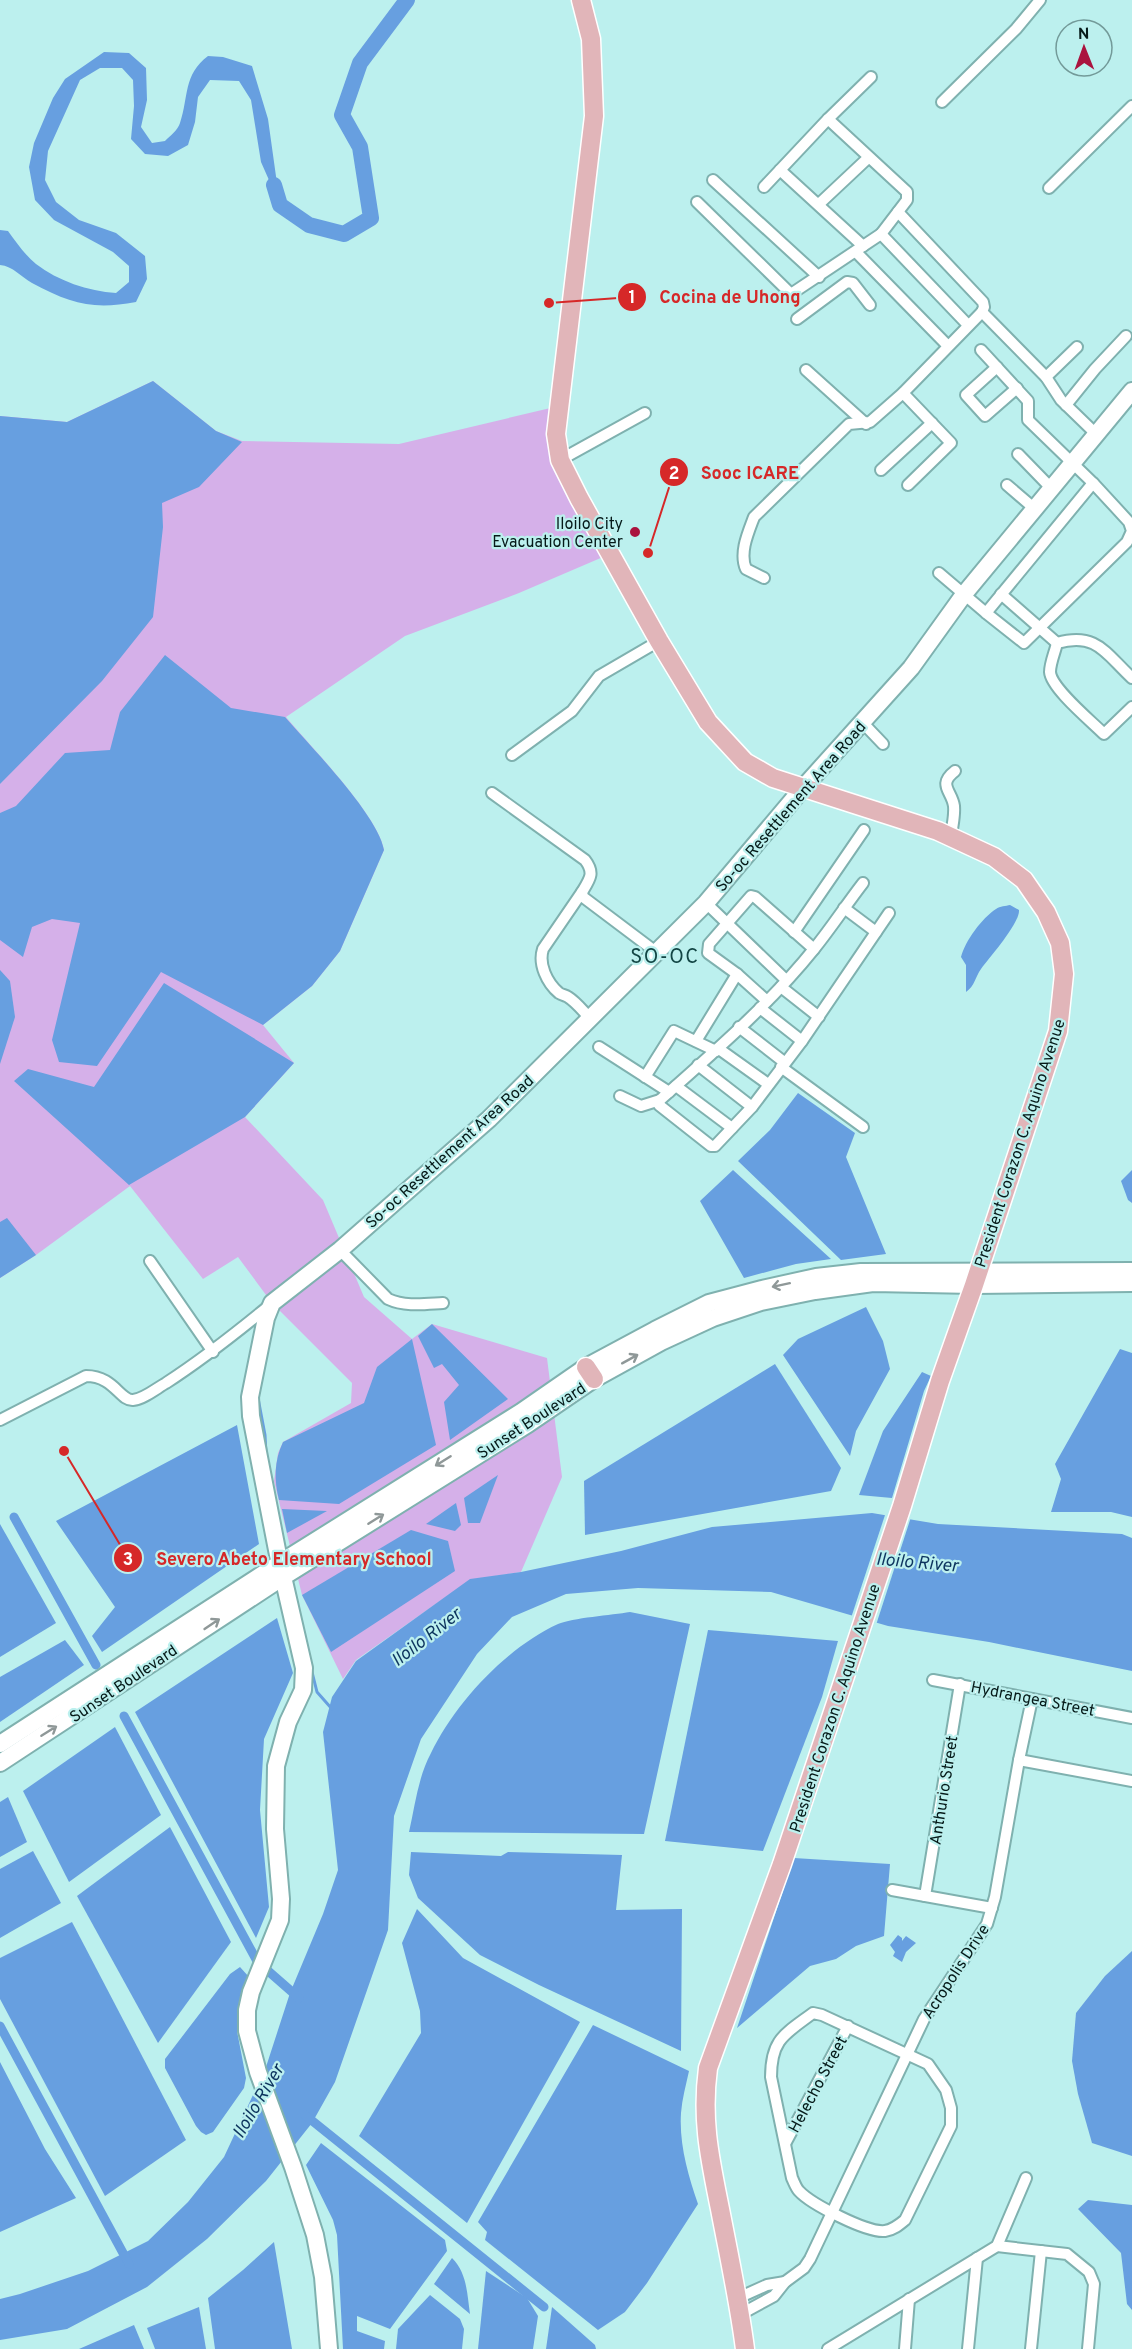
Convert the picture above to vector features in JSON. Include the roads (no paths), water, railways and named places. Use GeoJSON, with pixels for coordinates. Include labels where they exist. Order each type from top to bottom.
{"type":"FeatureCollection","features":[{"type":"Feature","properties":{"kind":"main road","name":"President Corazon C. Aquino Avenue"},"geometry":{"type":"LineString","coordinates":[[581,0],[591,39],[594,116],[556,434],[560,460],[659,641],[708,722],[745,762],[773,778],[802,789],[951,836],[994,856],[1024,880],[1046,912],[1060,943],[1064,974],[1058,1031],[940,1381],[902,1506],[782,1864],[708,2068],[704,2099],[708,2151],[739,2306],[745,2349]]}},
{"type":"Feature","properties":{"kind":"street"},"geometry":{"type":"LineString","coordinates":[[942,102],[1016,29],[1040,0]]}},
{"type":"Feature","properties":{"kind":"street"},"geometry":{"type":"LineString","coordinates":[[764,187],[871,76]]}},
{"type":"Feature","properties":{"kind":"street"},"geometry":{"type":"LineString","coordinates":[[1049,188],[1132,106]]}},
{"type":"Feature","properties":{"kind":"street"},"geometry":{"type":"LineString","coordinates":[[697,202],[791,294],[819,277],[880,234],[907,200],[907,192],[828,119]]}},
{"type":"Feature","properties":{"kind":"street"},"geometry":{"type":"LineString","coordinates":[[819,204],[868,158]]}},
{"type":"Feature","properties":{"kind":"street"},"geometry":{"type":"LineString","coordinates":[[780,170],[819,204],[948,346]]}},
{"type":"Feature","properties":{"kind":"street"},"geometry":{"type":"LineString","coordinates":[[713,180],[819,277]]}},
{"type":"Feature","properties":{"kind":"street"},"geometry":{"type":"LineString","coordinates":[[764,578],[746,569],[742,561],[747,534],[754,517],[849,424],[866,424],[903,393],[982,312],[984,307],[983,302],[898,212]]}},
{"type":"Feature","properties":{"kind":"street"},"geometry":{"type":"LineString","coordinates":[[880,234],[968,325]]}},
{"type":"Feature","properties":{"kind":"street"},"geometry":{"type":"LineString","coordinates":[[797,320],[847,282],[853,283],[870,305]]}},
{"type":"Feature","properties":{"kind":"street"},"geometry":{"type":"LineString","coordinates":[[982,312],[1046,377],[1066,405],[1095,433]]}},
{"type":"Feature","properties":{"kind":"street"},"geometry":{"type":"LineString","coordinates":[[1066,405],[1126,336]]}},
{"type":"Feature","properties":{"kind":"street"},"geometry":{"type":"LineString","coordinates":[[1046,377],[1077,347]]}},
{"type":"Feature","properties":{"kind":"street"},"geometry":{"type":"LineString","coordinates":[[939,573],[1024,643],[1130,544],[1132,531],[1129,522],[1074,463],[1029,420],[1028,400],[981,350]]}},
{"type":"Feature","properties":{"kind":"street"},"geometry":{"type":"LineString","coordinates":[[997,367],[966,395],[985,416],[1017,388]]}},
{"type":"Feature","properties":{"kind":"street"},"geometry":{"type":"LineString","coordinates":[[807,370],[866,424]]}},
{"type":"Feature","properties":{"kind":"street","name":"So-oc Resettlement Area Road"},"geometry":{"type":"LineString","coordinates":[[272,1303],[340,1250],[489,1119],[706,903],[802,789],[911,668],[964,593],[1132,391]]}},
{"type":"Feature","properties":{"kind":"street"},"geometry":{"type":"LineString","coordinates":[[903,393],[951,443],[908,485]]}},
{"type":"Feature","properties":{"kind":"street"},"geometry":{"type":"LineString","coordinates":[[560,460],[645,413]]}},
{"type":"Feature","properties":{"kind":"street"},"geometry":{"type":"LineString","coordinates":[[881,470],[932,423]]}},
{"type":"Feature","properties":{"kind":"street"},"geometry":{"type":"LineString","coordinates":[[1018,454],[1052,489]]}},
{"type":"Feature","properties":{"kind":"street"},"geometry":{"type":"LineString","coordinates":[[986,613],[1093,483]]}},
{"type":"Feature","properties":{"kind":"street"},"geometry":{"type":"LineString","coordinates":[[1008,485],[1035,509]]}},
{"type":"Feature","properties":{"kind":"street"},"geometry":{"type":"LineString","coordinates":[[1001,594],[1057,643]]}},
{"type":"Feature","properties":{"kind":"street"},"geometry":{"type":"LineString","coordinates":[[1057,643],[1082,639],[1093,641],[1132,678]]}},
{"type":"Feature","properties":{"kind":"street"},"geometry":{"type":"LineString","coordinates":[[512,755],[572,711],[599,676],[659,641]]}},
{"type":"Feature","properties":{"kind":"street"},"geometry":{"type":"LineString","coordinates":[[1057,643],[1050,670],[1052,679],[1104,734],[1132,707]]}},
{"type":"Feature","properties":{"kind":"street"},"geometry":{"type":"LineString","coordinates":[[862,722],[883,744]]}},
{"type":"Feature","properties":{"kind":"street"},"geometry":{"type":"LineString","coordinates":[[951,836],[954,805],[946,790],[946,784],[948,776],[955,771]]}},
{"type":"Feature","properties":{"kind":"street"},"geometry":{"type":"LineString","coordinates":[[492,793],[585,860],[591,868],[592,877],[543,949],[541,956],[542,969],[548,980],[559,993],[568,997],[589,1017]]}},
{"type":"Feature","properties":{"kind":"street"},"geometry":{"type":"LineString","coordinates":[[794,932],[864,830]]}},
{"type":"Feature","properties":{"kind":"street"},"geometry":{"type":"LineString","coordinates":[[862,883],[814,949],[783,984],[717,1050],[668,1093],[659,1105],[711,1146],[715,1146],[752,1107],[782,1064],[802,1041],[890,913]]}},
{"type":"Feature","properties":{"kind":"street"},"geometry":{"type":"LineString","coordinates":[[582,892],[584,897],[656,952]]}},
{"type":"Feature","properties":{"kind":"street"},"geometry":{"type":"LineString","coordinates":[[802,1041],[763,1005],[737,974],[707,950],[709,944],[753,896],[814,949]]}},
{"type":"Feature","properties":{"kind":"street"},"geometry":{"type":"LineString","coordinates":[[706,903],[783,984],[819,1017]]}},
{"type":"Feature","properties":{"kind":"street"},"geometry":{"type":"LineString","coordinates":[[844,908],[876,932]]}},
{"type":"Feature","properties":{"kind":"street"},"geometry":{"type":"LineString","coordinates":[[696,1041],[737,974]]}},
{"type":"Feature","properties":{"kind":"street"},"geometry":{"type":"LineString","coordinates":[[739,1027],[782,1064],[863,1127]]}},
{"type":"Feature","properties":{"kind":"street"},"geometry":{"type":"LineString","coordinates":[[645,1077],[673,1032],[676,1031],[717,1050],[768,1084]]}},
{"type":"Feature","properties":{"kind":"street"},"geometry":{"type":"LineString","coordinates":[[598,1047],[668,1093],[732,1128]]}},
{"type":"Feature","properties":{"kind":"street"},"geometry":{"type":"LineString","coordinates":[[698,1065],[752,1107]]}},
{"type":"Feature","properties":{"kind":"street"},"geometry":{"type":"LineString","coordinates":[[620,1096],[640,1106],[668,1093]]}},
{"type":"Feature","properties":{"kind":"street"},"geometry":{"type":"LineString","coordinates":[[340,1250],[388,1299],[401,1304],[443,1303]]}},
{"type":"Feature","properties":{"kind":"street"},"geometry":{"type":"LineString","coordinates":[[150,1261],[213,1352]]}},
{"type":"Feature","properties":{"kind":"street","name":"Sunset Boulevard"},"geometry":{"type":"LineString","coordinates":[[0,1763],[281,1570],[521,1412],[590,1373],[712,1318],[761,1302],[814,1291],[873,1283],[1132,1271]]}},
{"type":"Feature","properties":{"kind":"street","name":"Sunset Boulevard"},"geometry":{"type":"LineString","coordinates":[[976,1279],[1132,1283]]}},
{"type":"Feature","properties":{"kind":"street"},"geometry":{"type":"LineString","coordinates":[[0,1420],[86,1376],[106,1380],[124,1397],[134,1400],[152,1392],[213,1352],[272,1303]]}},
{"type":"Feature","properties":{"kind":"street"},"geometry":{"type":"LineString","coordinates":[[272,1303],[266,1318],[250,1397],[255,1447],[304,1668],[303,1690],[288,1722],[276,1766],[275,1829],[281,1899],[280,1920],[251,1992],[247,2010],[247,2031],[258,2072],[315,2235],[323,2277],[329,2349]]}},
{"type":"Feature","properties":{"kind":"street","name":"Sunset Boulevard"},"geometry":{"type":"LineString","coordinates":[[0,1744],[281,1570]]}},
{"type":"Feature","properties":{"kind":"street","name":"Hydrangea Street"},"geometry":{"type":"LineString","coordinates":[[933,1680],[1132,1718]]}},
{"type":"Feature","properties":{"kind":"street","name":"Anthurio Street"},"geometry":{"type":"LineString","coordinates":[[925,1896],[960,1684]]}},
{"type":"Feature","properties":{"kind":"street","name":"Acropolis Drive"},"geometry":{"type":"LineString","coordinates":[[739,2306],[774,2296],[784,2282],[804,2268],[810,2259],[934,2000],[987,1924],[1032,1699]]}},
{"type":"Feature","properties":{"kind":"street"},"geometry":{"type":"LineString","coordinates":[[1019,1760],[1132,1781]]}},
{"type":"Feature","properties":{"kind":"street"},"geometry":{"type":"LineString","coordinates":[[892,1890],[992,1908]]}},
{"type":"Feature","properties":{"kind":"street"},"geometry":{"type":"LineString","coordinates":[[813,2013],[848,2026],[907,2054],[928,2064],[937,2074],[946,2090],[951,2108],[951,2126],[905,2220],[895,2228],[883,2232],[867,2229],[832,2213],[798,2191],[785,2153],[786,2142],[771,2078],[773,2053],[782,2037],[813,2013]]}},
{"type":"Feature","properties":{"kind":"street","name":"Helecho Street"},"geometry":{"type":"LineString","coordinates":[[786,2142],[848,2026]]}},
{"type":"Feature","properties":{"kind":"street"},"geometry":{"type":"LineString","coordinates":[[832,2348],[997,2246],[1026,2178]]}},
{"type":"Feature","properties":{"kind":"street"},"geometry":{"type":"LineString","coordinates":[[997,2246],[1067,2254],[1093,2278],[1088,2349]]}},
{"type":"Feature","properties":{"kind":"street"},"geometry":{"type":"LineString","coordinates":[[1031,2349],[1041,2251]]}},
{"type":"Feature","properties":{"kind":"street"},"geometry":{"type":"LineString","coordinates":[[968,2349],[977,2258]]}},
{"type":"Feature","properties":{"kind":"street","name":"Acropolis Drive"},"geometry":{"type":"LineString","coordinates":[[739,2306],[767,2284],[784,2282]]}},
{"type":"Feature","properties":{"kind":"street"},"geometry":{"type":"LineString","coordinates":[[905,2349],[909,2299]]}},
{"type":"Feature","properties":{"kind":"water"},"geometry":{"type":"Polygon","coordinates":[[[104,52],[129,53],[146,68],[147,100],[141,127],[152,143],[165,141],[178,128],[191,78],[200,63],[208,56],[223,57],[252,66],[268,119],[280,205],[261,162],[251,100],[239,81],[210,80],[198,97],[195,122],[188,145],[168,156],[145,154],[131,139],[134,106],[133,80],[122,68],[100,68],[80,80],[48,151],[45,180],[56,202],[79,220],[116,233],[145,256],[147,279],[136,302],[94,305],[59,296],[32,283],[9,267],[0,265],[0,230],[8,231],[24,253],[36,264],[64,280],[95,290],[116,293],[129,282],[129,266],[113,252],[54,220],[35,200],[29,167],[34,143],[53,98],[65,79],[104,52]]]}},
{"type":"Feature","properties":{"kind":"water"},"geometry":{"type":"Polygon","coordinates":[[[153,381],[216,431],[242,442],[199,487],[162,503],[163,527],[153,617],[102,681],[0,784],[0,416],[67,422],[153,381]]]}},
{"type":"Feature","properties":{"kind":"water"},"geometry":{"type":"Polygon","coordinates":[[[165,655],[231,708],[285,717],[357,800],[379,835],[384,850],[340,951],[312,986],[263,1025],[161,972],[97,1066],[59,1062],[52,1040],[80,923],[52,919],[32,927],[23,957],[0,940],[0,813],[16,806],[65,753],[110,750],[120,712],[165,655]]]}},
{"type":"Feature","properties":{"kind":"water"},"geometry":{"type":"Polygon","coordinates":[[[1010,905],[1019,910],[1015,923],[966,992],[966,965],[961,957],[966,944],[991,913],[999,907],[1010,905]]]}},
{"type":"Feature","properties":{"kind":"water"},"geometry":{"type":"Polygon","coordinates":[[[0,970],[10,981],[15,1017],[0,1064],[0,970]]]}},
{"type":"Feature","properties":{"kind":"water"},"geometry":{"type":"Polygon","coordinates":[[[164,983],[294,1063],[245,1117],[129,1185],[14,1081],[28,1069],[94,1087],[164,983]]]}},
{"type":"Feature","properties":{"kind":"water"},"geometry":{"type":"Polygon","coordinates":[[[798,1093],[855,1133],[846,1157],[886,1254],[841,1260],[738,1161],[770,1130],[798,1093]]]}},
{"type":"Feature","properties":{"kind":"water"},"geometry":{"type":"Polygon","coordinates":[[[733,1170],[831,1259],[796,1264],[744,1278],[700,1201],[733,1170]]]}},
{"type":"Feature","properties":{"kind":"water"},"geometry":{"type":"Polygon","coordinates":[[[1132,1170],[1132,1203],[1128,1200],[1121,1181],[1132,1170]]]}},
{"type":"Feature","properties":{"kind":"water"},"geometry":{"type":"Polygon","coordinates":[[[7,1218],[36,1255],[0,1278],[0,1222],[7,1218]]]}},
{"type":"Feature","properties":{"kind":"water"},"geometry":{"type":"Polygon","coordinates":[[[866,1307],[883,1341],[890,1369],[856,1431],[850,1456],[783,1355],[798,1339],[866,1307]]]}},
{"type":"Feature","properties":{"kind":"water"},"geometry":{"type":"Polygon","coordinates":[[[432,1324],[508,1399],[450,1440],[444,1402],[459,1385],[442,1364],[434,1368],[418,1336],[432,1324]]]}},
{"type":"Feature","properties":{"kind":"water"},"geometry":{"type":"Polygon","coordinates":[[[412,1339],[436,1445],[339,1504],[279,1500],[276,1471],[283,1442],[364,1403],[377,1367],[412,1339]]]}},
{"type":"Feature","properties":{"kind":"water"},"geometry":{"type":"Polygon","coordinates":[[[1120,1349],[1132,1353],[1132,1517],[1111,1512],[1051,1512],[1061,1479],[1055,1464],[1120,1349]]]}},
{"type":"Feature","properties":{"kind":"water"},"geometry":{"type":"Polygon","coordinates":[[[775,1364],[841,1468],[831,1491],[585,1535],[584,1481],[775,1364]]]}},
{"type":"Feature","properties":{"kind":"water"},"geometry":{"type":"Polygon","coordinates":[[[922,1372],[931,1376],[924,1391],[892,1498],[859,1495],[883,1431],[922,1372]]]}},
{"type":"Feature","properties":{"kind":"water"},"geometry":{"type":"Polygon","coordinates":[[[237,1425],[259,1544],[102,1652],[92,1636],[115,1607],[56,1521],[237,1425]]]}},
{"type":"Feature","properties":{"kind":"water"},"geometry":{"type":"Polygon","coordinates":[[[498,1475],[480,1523],[468,1523],[464,1498],[498,1475]]]}},
{"type":"Feature","properties":{"kind":"water"},"geometry":{"type":"Polygon","coordinates":[[[456,1503],[461,1525],[455,1531],[426,1524],[456,1503]]]}},
{"type":"Feature","properties":{"kind":"water"},"geometry":{"type":"Polygon","coordinates":[[[282,1509],[327,1511],[287,1533],[282,1509]]]}},
{"type":"Feature","properties":{"kind":"water","name":"Iloilo River"},"geometry":{"type":"Polygon","coordinates":[[[872,1513],[938,1524],[1122,1534],[1132,1538],[1132,1671],[989,1642],[888,1626],[771,1592],[638,1588],[566,1594],[512,1617],[477,1654],[421,1739],[394,1816],[388,1930],[335,2082],[312,2123],[266,2181],[207,2239],[147,2287],[67,2329],[0,2340],[0,2299],[88,2271],[148,2241],[188,2202],[224,2157],[266,2067],[290,1993],[323,1914],[338,1870],[323,1732],[332,1697],[356,1661],[470,1579],[521,1572],[621,1551],[712,1527],[872,1513]]]}},
{"type":"Feature","properties":{"kind":"water"},"geometry":{"type":"Polygon","coordinates":[[[0,1524],[56,1623],[0,1657],[0,1524]]]}},
{"type":"Feature","properties":{"kind":"water"},"geometry":{"type":"Polygon","coordinates":[[[411,1530],[448,1541],[455,1571],[331,1652],[302,1595],[411,1530]]]}},
{"type":"Feature","properties":{"kind":"water"},"geometry":{"type":"Polygon","coordinates":[[[630,1612],[690,1624],[644,1834],[409,1832],[420,1782],[431,1753],[454,1715],[484,1678],[520,1647],[558,1624],[582,1618],[630,1612]]]}},
{"type":"Feature","properties":{"kind":"water"},"geometry":{"type":"Polygon","coordinates":[[[277,1618],[293,1673],[264,1739],[260,1810],[269,1907],[256,1938],[135,1712],[277,1618]]]}},
{"type":"Feature","properties":{"kind":"water"},"geometry":{"type":"Polygon","coordinates":[[[708,1630],[838,1641],[822,1697],[763,1851],[665,1841],[708,1630]]]}},
{"type":"Feature","properties":{"kind":"water"},"geometry":{"type":"Polygon","coordinates":[[[65,1640],[84,1665],[0,1722],[0,1677],[65,1640]]]}},
{"type":"Feature","properties":{"kind":"water"},"geometry":{"type":"Polygon","coordinates":[[[115,1727],[161,1815],[69,1882],[23,1791],[115,1727]]]}},
{"type":"Feature","properties":{"kind":"water"},"geometry":{"type":"Polygon","coordinates":[[[8,1797],[27,1842],[0,1857],[0,1802],[8,1797]]]}},
{"type":"Feature","properties":{"kind":"water"},"geometry":{"type":"Polygon","coordinates":[[[170,1827],[231,1942],[158,2043],[77,1896],[170,1827]]]}},
{"type":"Feature","properties":{"kind":"water"},"geometry":{"type":"Polygon","coordinates":[[[33,1851],[61,1903],[0,1938],[0,1869],[33,1851]]]}},
{"type":"Feature","properties":{"kind":"water"},"geometry":{"type":"Polygon","coordinates":[[[411,1852],[501,1856],[508,1852],[622,1855],[616,1910],[682,1909],[681,2051],[480,1955],[418,1898],[409,1875],[411,1852]]]}},
{"type":"Feature","properties":{"kind":"water"},"geometry":{"type":"Polygon","coordinates":[[[794,1858],[890,1864],[884,1936],[856,1946],[836,1959],[810,1966],[737,2028],[794,1858]]]}},
{"type":"Feature","properties":{"kind":"water"},"geometry":{"type":"Polygon","coordinates":[[[417,1909],[463,1958],[580,2022],[467,2223],[359,2136],[421,2033],[420,2011],[402,1943],[417,1909]]]}},
{"type":"Feature","properties":{"kind":"water"},"geometry":{"type":"Polygon","coordinates":[[[72,1922],[186,2140],[105,2196],[0,1999],[0,1958],[72,1922]]]}},
{"type":"Feature","properties":{"kind":"water"},"geometry":{"type":"Polygon","coordinates":[[[898,1935],[902,1941],[906,1936],[916,1943],[906,1952],[902,1962],[893,1956],[895,1952],[890,1945],[898,1935]]]}},
{"type":"Feature","properties":{"kind":"water"},"geometry":{"type":"Polygon","coordinates":[[[1132,1951],[1132,2156],[1092,2143],[1078,2094],[1072,2061],[1076,2013],[1105,1976],[1132,1951]]]}},
{"type":"Feature","properties":{"kind":"water"},"geometry":{"type":"Polygon","coordinates":[[[240,1967],[249,1977],[242,1996],[237,2031],[246,2078],[244,2088],[213,2132],[206,2135],[196,2126],[165,2068],[165,2059],[230,1974],[240,1967]]]}},
{"type":"Feature","properties":{"kind":"water"},"geometry":{"type":"Polygon","coordinates":[[[593,2025],[689,2071],[682,2108],[681,2136],[698,2204],[647,2283],[625,2312],[598,2330],[485,2240],[487,2232],[478,2222],[593,2025]]]}},
{"type":"Feature","properties":{"kind":"water"},"geometry":{"type":"Polygon","coordinates":[[[0,2062],[45,2149],[76,2198],[0,2232],[0,2062]]]}},
{"type":"Feature","properties":{"kind":"water"},"geometry":{"type":"Polygon","coordinates":[[[321,2143],[445,2240],[447,2251],[390,2329],[357,2316],[357,2331],[385,2341],[384,2349],[343,2349],[337,2235],[333,2220],[306,2165],[321,2143]]]}},
{"type":"Feature","properties":{"kind":"water"},"geometry":{"type":"Polygon","coordinates":[[[1088,2200],[1132,2205],[1132,2310],[1127,2304],[1121,2253],[1078,2209],[1088,2200]]]}},
{"type":"Feature","properties":{"kind":"water"},"geometry":{"type":"Polygon","coordinates":[[[274,2242],[292,2349],[215,2349],[208,2298],[274,2242]]]}},
{"type":"Feature","properties":{"kind":"water"},"geometry":{"type":"Polygon","coordinates":[[[452,2258],[461,2270],[470,2314],[434,2284],[452,2258]]]}},
{"type":"Feature","properties":{"kind":"water"},"geometry":{"type":"Polygon","coordinates":[[[486,2271],[527,2298],[538,2316],[533,2349],[478,2349],[486,2271]]]}},
{"type":"Feature","properties":{"kind":"water"},"geometry":{"type":"Polygon","coordinates":[[[430,2295],[460,2319],[464,2329],[462,2349],[396,2349],[398,2329],[430,2295]]]}},
{"type":"Feature","properties":{"kind":"water"},"geometry":{"type":"Polygon","coordinates":[[[199,2307],[206,2349],[155,2349],[147,2328],[199,2307]]]}},
{"type":"Feature","properties":{"kind":"water"},"geometry":{"type":"Polygon","coordinates":[[[552,2307],[595,2345],[596,2349],[546,2349],[552,2307]]]}},
{"type":"Feature","properties":{"kind":"water"},"geometry":{"type":"Polygon","coordinates":[[[134,2325],[144,2349],[79,2349],[134,2325]]]}},
{"type":"Feature","properties":{"kind":"waterway"},"geometry":{"type":"LineString","coordinates":[[274,185],[280,205],[309,225],[344,234],[371,218],[360,147],[342,115],[360,63],[407,0]]}},
{"type":"Feature","properties":{"kind":"waterway"},"geometry":{"type":"LineString","coordinates":[[258,1398],[266,1454]]}},
{"type":"Feature","properties":{"kind":"waterway"},"geometry":{"type":"LineString","coordinates":[[14,1517],[96,1665]]}},
{"type":"Feature","properties":{"kind":"waterway"},"geometry":{"type":"LineString","coordinates":[[311,1668],[317,1692],[332,1709]]}},
{"type":"Feature","properties":{"kind":"waterway"},"geometry":{"type":"LineString","coordinates":[[124,1716],[257,1961]]}},
{"type":"Feature","properties":{"kind":"waterway"},"geometry":{"type":"LineString","coordinates":[[267,1970],[299,1998]]}},
{"type":"Feature","properties":{"kind":"waterway"},"geometry":{"type":"LineString","coordinates":[[0,2026],[129,2264]]}},
{"type":"Feature","properties":{"kind":"waterway"},"geometry":{"type":"LineString","coordinates":[[305,2115],[544,2307]]}},
{"type":"Feature","properties":{"kind":"place","name":"Cocina de Uhong"},"geometry":{"type":"Point","coordinates":[549,303]}},
{"type":"Feature","properties":{"kind":"place","name":"Iloilo City Evacuation Center"},"geometry":{"type":"Point","coordinates":[635,532]}},
{"type":"Feature","properties":{"kind":"place","name":"Sooc ICARE"},"geometry":{"type":"Point","coordinates":[648,553]}},
{"type":"Feature","properties":{"kind":"place","name":"Severo Abeto Elementary School"},"geometry":{"type":"Point","coordinates":[64,1451]}},
{"type":"Feature","properties":{"kind":"district","name":"SO-OC"},"geometry":{"type":"Point","coordinates":[665,956]}}]}
